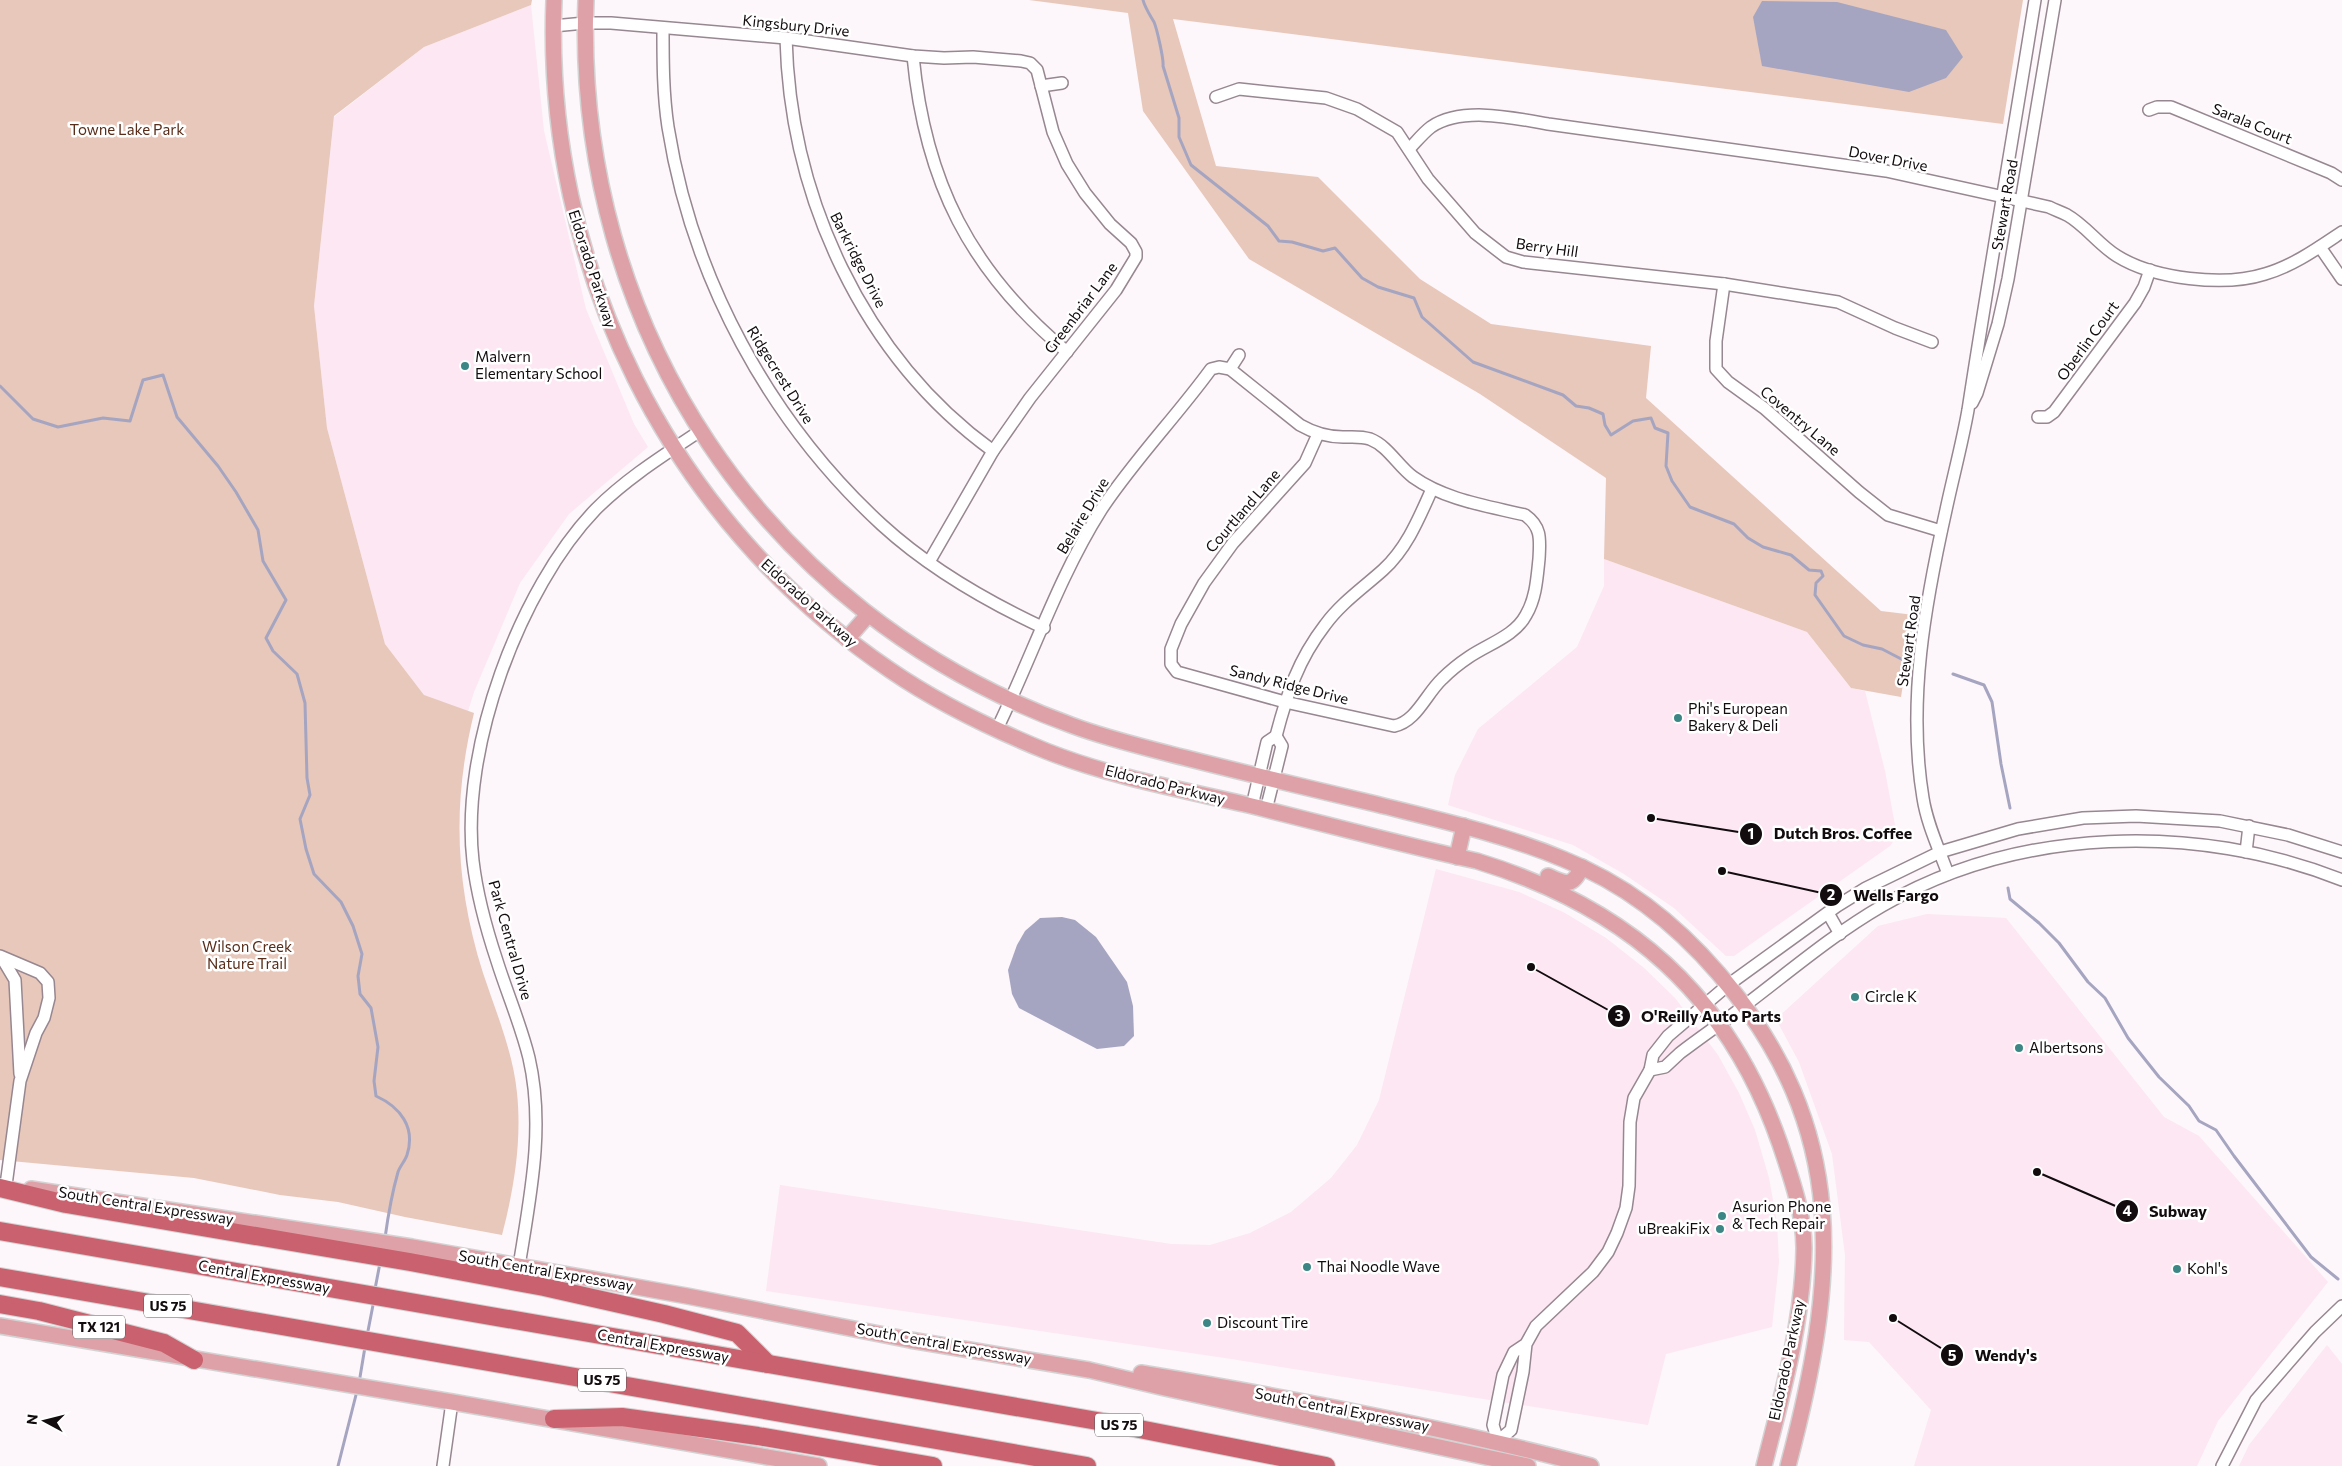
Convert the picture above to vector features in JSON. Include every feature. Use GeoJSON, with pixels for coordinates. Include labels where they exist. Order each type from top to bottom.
{"type":"FeatureCollection","features":[{"type":"Feature","properties":{"kind":"highway"},"geometry":{"type":"LineString","coordinates":[[2,1186],[66,1204],[411,1254],[737,1333],[768,1364]]}},
{"type":"Feature","properties":{"kind":"highway","name":"Central Expressway"},"geometry":{"type":"LineString","coordinates":[[0,1231],[1181,1436],[1326,1466]]}},
{"type":"Feature","properties":{"kind":"highway","name":"US 75"},"geometry":{"type":"LineString","coordinates":[[0,1277],[1087,1466]]}},
{"type":"Feature","properties":{"kind":"highway","name":"TX 121"},"geometry":{"type":"LineString","coordinates":[[0,1304],[39,1311],[164,1343],[194,1360]]}},
{"type":"Feature","properties":{"kind":"highway"},"geometry":{"type":"LineString","coordinates":[[554,1420],[622,1417],[758,1436],[933,1466]]}},
{"type":"Feature","properties":{"kind":"main road","name":"Eldorado Parkway"},"geometry":{"type":"LineString","coordinates":[[554,0],[553,26],[556,99],[560,134],[579,234],[602,306],[624,359],[674,449],[731,527],[754,554],[847,639],[916,688],[997,729],[1090,766],[1477,862],[1521,875],[1552,888],[1616,923],[1657,955],[1705,1006],[1732,1041],[1755,1083],[1776,1131],[1800,1212],[1804,1246],[1803,1274],[1796,1333],[1763,1465]]}},
{"type":"Feature","properties":{"kind":"main road","name":"Eldorado Parkway"},"geometry":{"type":"LineString","coordinates":[[586,0],[587,90],[594,151],[616,250],[637,308],[656,351],[700,431],[756,507],[789,543],[867,616],[926,656],[1011,701],[1096,734],[1464,826],[1537,849],[1582,867],[1634,898],[1666,921],[1698,949],[1728,985],[1761,1029],[1782,1066],[1800,1106],[1816,1159],[1821,1193],[1824,1274],[1818,1332],[1812,1368],[1788,1466]]}},
{"type":"Feature","properties":{"kind":"main road"},"geometry":{"type":"LineString","coordinates":[[847,639],[867,616]]}},
{"type":"Feature","properties":{"kind":"main road"},"geometry":{"type":"LineString","coordinates":[[1457,857],[1464,826]]}},
{"type":"Feature","properties":{"kind":"main road"},"geometry":{"type":"LineString","coordinates":[[1477,862],[1518,864],[1566,883],[1576,879],[1582,867]]}},
{"type":"Feature","properties":{"kind":"main road"},"geometry":{"type":"LineString","coordinates":[[1776,1131],[1798,1166],[1805,1188],[1813,1258],[1818,1269],[1824,1274]]}},
{"type":"Feature","properties":{"kind":"main road","name":"South Central Expressway"},"geometry":{"type":"LineString","coordinates":[[411,1254],[519,1266],[910,1340],[1089,1370],[1526,1466]]}},
{"type":"Feature","properties":{"kind":"main road"},"geometry":{"type":"LineString","coordinates":[[1803,1274],[1813,1278],[1815,1284],[1808,1346],[1812,1368]]}},
{"type":"Feature","properties":{"kind":"main road"},"geometry":{"type":"LineString","coordinates":[[0,1326],[819,1466]]}},
{"type":"Feature","properties":{"kind":"main road","name":"South Central Expressway"},"geometry":{"type":"LineString","coordinates":[[1089,1370],[1122,1370],[1241,1390],[1498,1441],[1591,1466]]}},
{"type":"Feature","properties":{"kind":"street","name":"Stewart Road"},"geometry":{"type":"LineString","coordinates":[[1948,874],[1927,820],[1923,799],[1916,704],[1919,666],[1942,531],[1968,411],[2035,0]]}},
{"type":"Feature","properties":{"kind":"street","name":"Stewart Road"},"geometry":{"type":"LineString","coordinates":[[1968,411],[1977,393],[1998,324],[2008,279],[2055,0]]}},
{"type":"Feature","properties":{"kind":"street","name":"Kingsbury Drive"},"geometry":{"type":"LineString","coordinates":[[553,26],[611,23],[663,29],[786,38],[913,56],[973,57],[1022,61],[1034,66]]}},
{"type":"Feature","properties":{"kind":"street","name":"Ridgecrest Drive"},"geometry":{"type":"LineString","coordinates":[[663,29],[663,75],[668,125],[678,178],[693,230],[714,286],[740,343],[773,399],[808,447],[843,488],[883,526],[929,562],[1010,612],[1044,628]]}},
{"type":"Feature","properties":{"kind":"street","name":"Barkridge Drive"},"geometry":{"type":"LineString","coordinates":[[786,38],[792,115],[804,169],[819,216],[841,266],[867,314],[895,355],[931,397],[970,435],[992,451]]}},
{"type":"Feature","properties":{"kind":"street"},"geometry":{"type":"LineString","coordinates":[[913,56],[916,94],[925,138],[939,180],[957,221],[980,260],[1008,295],[1038,328],[1068,352]]}},
{"type":"Feature","properties":{"kind":"street","name":"Greenbriar Lane"},"geometry":{"type":"LineString","coordinates":[[929,562],[992,451],[1030,398],[1120,284],[1133,264],[1136,252],[1131,243],[1110,224],[1085,193],[1067,164],[1053,132],[1034,66]]}},
{"type":"Feature","properties":{"kind":"street"},"geometry":{"type":"LineString","coordinates":[[1041,86],[1062,83]]}},
{"type":"Feature","properties":{"kind":"street","name":"Berry Hill"},"geometry":{"type":"LineString","coordinates":[[1216,97],[1239,89],[1326,98],[1357,109],[1379,120],[1396,132],[1428,180],[1448,204],[1475,233],[1506,258],[1523,262],[1724,284],[1838,302],[1895,328],[1932,342]]}},
{"type":"Feature","properties":{"kind":"street","name":"Sarala Court"},"geometry":{"type":"LineString","coordinates":[[2149,110],[2156,107],[2170,107],[2331,173],[2342,180]]}},
{"type":"Feature","properties":{"kind":"street","name":"Dover Drive"},"geometry":{"type":"LineString","coordinates":[[1409,149],[1432,127],[1456,117],[1499,116],[1886,171],[2049,208],[2068,215],[2109,251],[2150,270],[2197,278],[2245,278],[2264,274],[2282,268],[2320,247],[2342,232]]}},
{"type":"Feature","properties":{"kind":"street"},"geometry":{"type":"LineString","coordinates":[[2320,247],[2342,279]]}},
{"type":"Feature","properties":{"kind":"street","name":"Oberlin Court"},"geometry":{"type":"LineString","coordinates":[[2038,417],[2047,417],[2054,412],[2135,303],[2144,287],[2150,270]]}},
{"type":"Feature","properties":{"kind":"street","name":"Coventry Lane"},"geometry":{"type":"LineString","coordinates":[[1724,284],[1716,341],[1716,369],[1728,382],[1764,408],[1859,492],[1888,515],[1942,531]]}},
{"type":"Feature","properties":{"kind":"street"},"geometry":{"type":"LineString","coordinates":[[1239,355],[1230,369],[1300,425],[1318,434],[1342,437],[1357,436],[1372,440],[1384,448],[1412,476],[1432,489],[1416,526],[1400,551],[1384,570],[1349,598],[1321,631],[1306,653],[1291,684],[1276,736],[1267,742],[1259,776],[1259,808]]}},
{"type":"Feature","properties":{"kind":"street","name":"Belaire Drive"},"geometry":{"type":"LineString","coordinates":[[997,729],[1072,564],[1096,520],[1134,464],[1211,370],[1220,367],[1230,369]]}},
{"type":"Feature","properties":{"kind":"street","name":"Park Central Drive"},"geometry":{"type":"LineString","coordinates":[[519,1266],[536,1151],[536,1118],[529,1058],[485,921],[473,859],[474,800],[483,735],[494,693],[520,629],[557,561],[595,511],[616,490],[641,470],[700,431]]}},
{"type":"Feature","properties":{"kind":"street","name":"Courtland Lane"},"geometry":{"type":"LineString","coordinates":[[1171,664],[1171,649],[1204,583],[1232,542],[1305,463],[1318,434]]}},
{"type":"Feature","properties":{"kind":"street","name":"Sandy Ridge Drive"},"geometry":{"type":"LineString","coordinates":[[1171,664],[1177,672],[1285,702],[1394,726],[1404,724],[1441,680],[1468,657],[1519,626],[1527,614],[1535,590],[1541,539],[1533,521],[1525,516],[1461,499],[1432,489]]}},
{"type":"Feature","properties":{"kind":"street"},"geometry":{"type":"LineString","coordinates":[[1259,808],[1274,780],[1282,746],[1276,736]]}},
{"type":"Feature","properties":{"kind":"street"},"geometry":{"type":"LineString","coordinates":[[1526,1344],[1514,1352],[1503,1376],[1493,1425],[1498,1441],[1511,1430],[1523,1372],[1526,1344],[1536,1326],[1593,1272],[1608,1252],[1617,1232],[1626,1208],[1630,1186],[1630,1122],[1634,1098],[1650,1070],[1653,1055],[1668,1036],[1728,985],[1828,912],[1866,888],[1940,852],[2018,829],[2083,818],[2157,816],[2220,821],[2288,835],[2342,852]]}},
{"type":"Feature","properties":{"kind":"street"},"geometry":{"type":"LineString","coordinates":[[2246,852],[2249,826]]}},
{"type":"Feature","properties":{"kind":"street"},"geometry":{"type":"LineString","coordinates":[[1650,1070],[1666,1067],[1804,959],[1882,906],[1948,874],[2018,854],[2075,845],[2142,841],[2214,846],[2296,864],[2342,880]]}},
{"type":"Feature","properties":{"kind":"street"},"geometry":{"type":"LineString","coordinates":[[1828,912],[1840,934]]}},
{"type":"Feature","properties":{"kind":"street"},"geometry":{"type":"LineString","coordinates":[[1,957],[16,980],[20,1081]]}},
{"type":"Feature","properties":{"kind":"street"},"geometry":{"type":"LineString","coordinates":[[1,957],[40,973],[48,982],[49,998],[44,1018],[36,1033],[20,1081],[2,1186]]}},
{"type":"Feature","properties":{"kind":"street"},"geometry":{"type":"LineString","coordinates":[[2222,1466],[2256,1400],[2315,1332],[2342,1306]]}},
{"type":"Feature","properties":{"kind":"street"},"geometry":{"type":"LineString","coordinates":[[443,1466],[452,1402]]}},
{"type":"Feature","properties":{"kind":"shaded area","name":"Malvern Elementary School"},"geometry":{"type":"Polygon","coordinates":[[[531,5],[544,131],[586,309],[634,424],[648,447],[569,514],[520,583],[474,692],[466,718],[434,708],[385,644],[327,428],[314,306],[334,117],[424,47],[531,5]]]}},
{"type":"Feature","properties":{"kind":"shaded area"},"geometry":{"type":"Polygon","coordinates":[[[1604,559],[1807,632],[1851,688],[1865,691],[1885,771],[1895,825],[1895,839],[1890,846],[1734,956],[1726,956],[1674,908],[1624,874],[1573,845],[1448,805],[1455,775],[1478,729],[1577,647],[1604,586],[1604,559]]]}},
{"type":"Feature","properties":{"kind":"shaded area"},"geometry":{"type":"Polygon","coordinates":[[[1436,869],[1519,892],[1565,913],[1606,938],[1644,968],[1675,998],[1718,1055],[1739,1093],[1755,1130],[1769,1178],[1777,1223],[1779,1262],[1772,1327],[1666,1354],[1648,1425],[1225,1358],[766,1291],[780,1185],[1171,1244],[1210,1245],[1250,1233],[1291,1212],[1331,1178],[1357,1145],[1379,1100],[1436,869]]]}},
{"type":"Feature","properties":{"kind":"shaded area"},"geometry":{"type":"Polygon","coordinates":[[[1927,914],[2006,918],[2164,1117],[2199,1136],[2328,1282],[2218,1421],[2197,1466],[1914,1466],[1931,1410],[1869,1342],[1844,1340],[1845,1255],[1832,1154],[1799,1062],[1776,1019],[1878,926],[1927,914]]]}},
{"type":"Feature","properties":{"kind":"shaded area"},"geometry":{"type":"Polygon","coordinates":[[[2327,1345],[2342,1364],[2342,1466],[2239,1466],[2249,1445],[2327,1345]]]}},
{"type":"Feature","properties":{"kind":"green space","name":"Wilson Creek Nature Trail"},"geometry":{"type":"Polygon","coordinates":[[[0,0],[532,0],[531,5],[424,47],[334,116],[314,306],[327,428],[385,644],[424,695],[474,713],[462,779],[460,843],[462,875],[474,940],[512,1062],[518,1111],[516,1165],[502,1235],[338,1202],[280,1195],[194,1178],[0,1160],[0,0]]]}},
{"type":"Feature","properties":{"kind":"green space"},"geometry":{"type":"Polygon","coordinates":[[[1029,0],[2023,0],[2003,124],[1173,19],[1216,166],[1318,177],[1420,279],[1491,324],[1651,346],[1646,398],[1881,611],[1914,615],[1901,697],[1851,688],[1807,632],[1604,559],[1606,478],[1480,394],[1249,259],[1143,111],[1128,13],[1029,0]]]}},
{"type":"Feature","properties":{"kind":"water"},"geometry":{"type":"Polygon","coordinates":[[[1762,1],[1837,2],[1946,30],[1963,57],[1946,78],[1909,92],[1762,66],[1753,17],[1762,1]]]}},
{"type":"Feature","properties":{"kind":"water"},"geometry":{"type":"Polygon","coordinates":[[[1062,917],[1075,920],[1096,937],[1127,982],[1133,1006],[1134,1036],[1124,1046],[1097,1049],[1019,1008],[1012,994],[1008,970],[1017,945],[1025,931],[1040,918],[1062,917]]]}},
{"type":"Feature","properties":{"kind":"waterway"},"geometry":{"type":"LineString","coordinates":[[1143,0],[1154,22],[1163,66],[1179,118],[1179,137],[1191,165],[1268,226],[1279,241],[1292,242],[1323,251],[1335,248],[1362,278],[1378,287],[1414,298],[1422,317],[1473,362],[1563,395],[1576,406],[1589,408],[1603,414],[1605,425],[1611,435],[1633,421],[1651,418],[1655,428],[1668,433],[1666,466],[1672,481],[1690,507],[1734,524],[1748,538],[1763,547],[1791,555],[1809,570],[1821,571],[1823,576],[1816,583],[1815,595],[1844,636],[1863,645],[1882,649],[1907,662]]}},
{"type":"Feature","properties":{"kind":"waterway"},"geometry":{"type":"LineString","coordinates":[[0,386],[33,419],[58,427],[103,418],[130,421],[143,380],[163,375],[177,417],[218,466],[258,530],[263,561],[286,600],[266,638],[273,651],[297,674],[305,703],[307,778],[310,795],[300,819],[306,849],[314,874],[341,902],[353,926],[362,954],[358,976],[360,994],[371,1008],[378,1047],[374,1081],[376,1096],[399,1112],[404,1119],[409,1136],[407,1155],[398,1172],[394,1188],[385,1238]]}},
{"type":"Feature","properties":{"kind":"waterway"},"geometry":{"type":"LineString","coordinates":[[1953,674],[1984,685],[1992,702],[2001,764],[2010,808]]}},
{"type":"Feature","properties":{"kind":"waterway"},"geometry":{"type":"LineString","coordinates":[[2008,888],[2010,899],[2039,923],[2059,943],[2088,982],[2105,998],[2128,1038],[2159,1077],[2189,1106],[2199,1121],[2216,1130],[2311,1257],[2338,1279]]}},
{"type":"Feature","properties":{"kind":"waterway"},"geometry":{"type":"LineString","coordinates":[[375,1289],[380,1263]]}},
{"type":"Feature","properties":{"kind":"waterway"},"geometry":{"type":"LineString","coordinates":[[367,1336],[374,1300]]}},
{"type":"Feature","properties":{"kind":"waterway"},"geometry":{"type":"LineString","coordinates":[[359,1383],[365,1347]]}},
{"type":"Feature","properties":{"kind":"waterway"},"geometry":{"type":"LineString","coordinates":[[338,1466],[357,1391]]}},
{"type":"Feature","properties":{"kind":"place","name":"Malvern Elementary School"},"geometry":{"type":"Point","coordinates":[465,366]}},
{"type":"Feature","properties":{"kind":"place","name":"Phi's European Bakery & Deli"},"geometry":{"type":"Point","coordinates":[1678,718]}},
{"type":"Feature","properties":{"kind":"place","name":"Dutch Bros. Coffee"},"geometry":{"type":"Point","coordinates":[1651,818]}},
{"type":"Feature","properties":{"kind":"place","name":"Wells Fargo"},"geometry":{"type":"Point","coordinates":[1722,871]}},
{"type":"Feature","properties":{"kind":"place","name":"O'Reilly Auto Parts"},"geometry":{"type":"Point","coordinates":[1531,967]}},
{"type":"Feature","properties":{"kind":"place","name":"Circle K"},"geometry":{"type":"Point","coordinates":[1855,997]}},
{"type":"Feature","properties":{"kind":"place","name":"Albertsons"},"geometry":{"type":"Point","coordinates":[2019,1048]}},
{"type":"Feature","properties":{"kind":"place","name":"Subway"},"geometry":{"type":"Point","coordinates":[2037,1172]}},
{"type":"Feature","properties":{"kind":"place","name":"Asurion Phone & Tech Repair"},"geometry":{"type":"Point","coordinates":[1722,1216]}},
{"type":"Feature","properties":{"kind":"place","name":"uBreakiFix"},"geometry":{"type":"Point","coordinates":[1720,1229]}},
{"type":"Feature","properties":{"kind":"place","name":"Thai Noodle Wave"},"geometry":{"type":"Point","coordinates":[1307,1267]}},
{"type":"Feature","properties":{"kind":"place","name":"Kohl's"},"geometry":{"type":"Point","coordinates":[2177,1269]}},
{"type":"Feature","properties":{"kind":"place","name":"Wendy's"},"geometry":{"type":"Point","coordinates":[1893,1318]}},
{"type":"Feature","properties":{"kind":"place","name":"Discount Tire"},"geometry":{"type":"Point","coordinates":[1207,1323]}},
{"type":"Feature","properties":{"kind":"park label","name":"Towne Lake Park"},"geometry":{"type":"Point","coordinates":[127,130]}}]}
